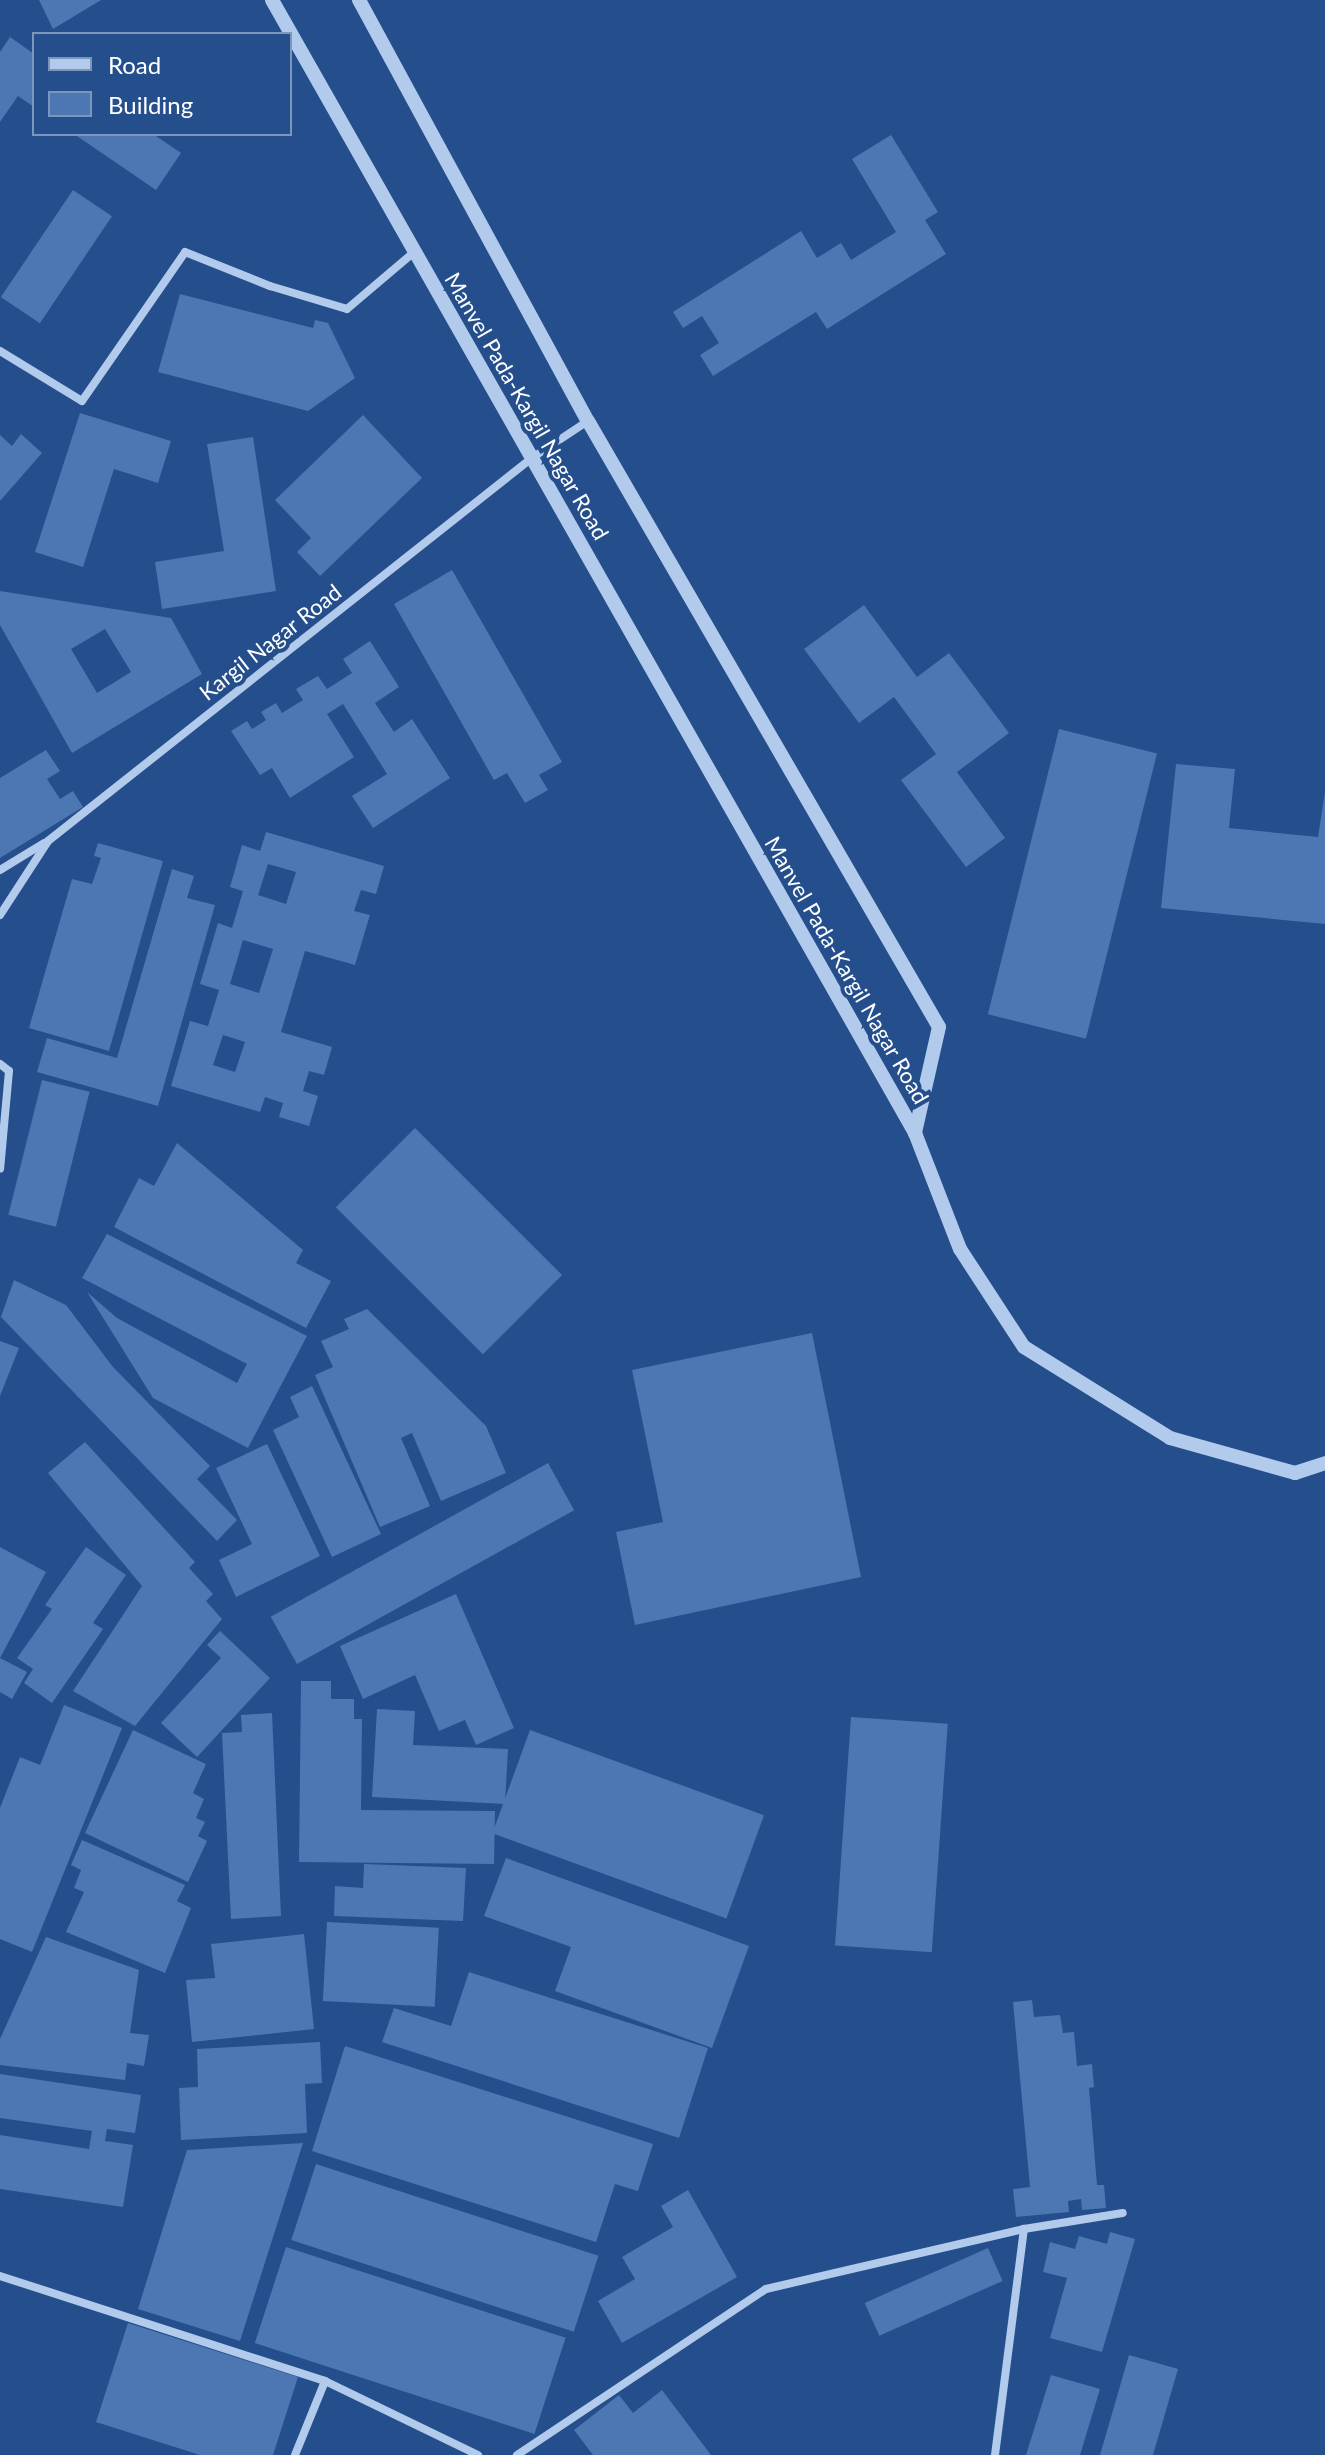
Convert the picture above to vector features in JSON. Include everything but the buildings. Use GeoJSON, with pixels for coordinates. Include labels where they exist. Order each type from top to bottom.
{"type":"FeatureCollection","features":[{"type":"Feature","properties":{"kind":"street","name":"Manvel Pada-Kargil Nagar Road"},"geometry":{"type":"LineString","coordinates":[[272,0],[290,32]]}},
{"type":"Feature","properties":{"kind":"street","name":"Manvel Pada-Kargil Nagar Road"},"geometry":{"type":"LineString","coordinates":[[359,0],[588,421],[939,1027],[915,1133]]}},
{"type":"Feature","properties":{"kind":"street","name":"Manvel Pada-Kargil Nagar Road"},"geometry":{"type":"LineString","coordinates":[[292,36],[915,1133]]}},
{"type":"Feature","properties":{"kind":"street"},"geometry":{"type":"LineString","coordinates":[[0,351],[82,401],[185,252],[270,286],[347,309],[413,253]]}},
{"type":"Feature","properties":{"kind":"street","name":"Kargil Nagar Road"},"geometry":{"type":"LineString","coordinates":[[0,915],[48,841],[532,458],[588,421]]}},
{"type":"Feature","properties":{"kind":"street"},"geometry":{"type":"LineString","coordinates":[[0,870],[48,841]]}},
{"type":"Feature","properties":{"kind":"street"},"geometry":{"type":"LineString","coordinates":[[0,1064],[9,1071],[0,1169]]}},
{"type":"Feature","properties":{"kind":"street"},"geometry":{"type":"LineString","coordinates":[[915,1133],[960,1249],[1024,1347],[1170,1438],[1295,1473],[1325,1463]]}},
{"type":"Feature","properties":{"kind":"street"},"geometry":{"type":"LineString","coordinates":[[517,2455],[766,2289],[1024,2229],[1123,2213]]}},
{"type":"Feature","properties":{"kind":"street"},"geometry":{"type":"LineString","coordinates":[[995,2455],[1024,2229]]}},
{"type":"Feature","properties":{"kind":"street"},"geometry":{"type":"LineString","coordinates":[[0,2276],[325,2381],[478,2455]]}},
{"type":"Feature","properties":{"kind":"street"},"geometry":{"type":"LineString","coordinates":[[295,2455],[325,2381]]}}]}
